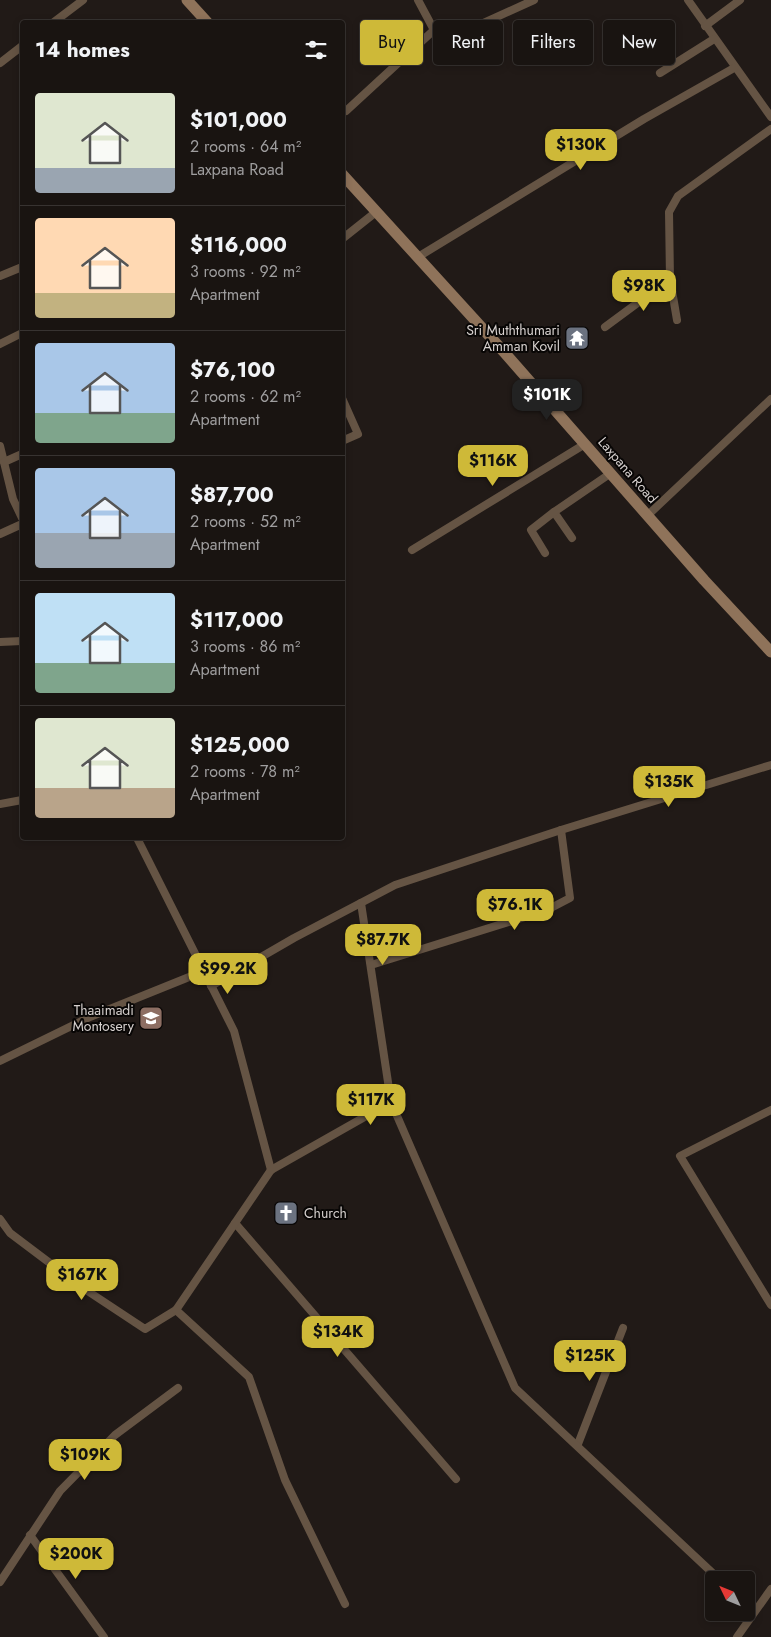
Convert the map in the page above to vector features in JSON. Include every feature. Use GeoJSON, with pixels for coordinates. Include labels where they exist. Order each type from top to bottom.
{"type":"FeatureCollection","features":[{"type":"Feature","properties":{"kind":"street"},"geometry":{"type":"LineString","coordinates":[[57,20],[83,0]]}},
{"type":"Feature","properties":{"kind":"street"},"geometry":{"type":"LineString","coordinates":[[187,0],[205,20]]}},
{"type":"Feature","properties":{"kind":"street"},"geometry":{"type":"LineString","coordinates":[[418,0],[433,28]]}},
{"type":"Feature","properties":{"kind":"street"},"geometry":{"type":"LineString","coordinates":[[487,20],[534,0]]}},
{"type":"Feature","properties":{"kind":"street"},"geometry":{"type":"LineString","coordinates":[[688,0],[771,118]]}},
{"type":"Feature","properties":{"kind":"street"},"geometry":{"type":"LineString","coordinates":[[705,26],[740,0]]}},
{"type":"Feature","properties":{"kind":"street"},"geometry":{"type":"LineString","coordinates":[[346,111],[433,31]]}},
{"type":"Feature","properties":{"kind":"street"},"geometry":{"type":"LineString","coordinates":[[660,73],[714,39]]}},
{"type":"Feature","properties":{"kind":"street"},"geometry":{"type":"LineString","coordinates":[[0,63],[20,48]]}},
{"type":"Feature","properties":{"kind":"street"},"geometry":{"type":"LineString","coordinates":[[418,257],[644,120],[734,68]]}},
{"type":"Feature","properties":{"kind":"street"},"geometry":{"type":"LineString","coordinates":[[677,320],[670,279],[669,212],[672,204],[678,196],[771,129]]}},
{"type":"Feature","properties":{"kind":"street","name":"Laxpana Road"},"geometry":{"type":"LineString","coordinates":[[345,177],[648,515],[769,645]]}},
{"type":"Feature","properties":{"kind":"street"},"geometry":{"type":"LineString","coordinates":[[345,237],[376,212]]}},
{"type":"Feature","properties":{"kind":"street"},"geometry":{"type":"LineString","coordinates":[[0,276],[20,268]]}},
{"type":"Feature","properties":{"kind":"street"},"geometry":{"type":"LineString","coordinates":[[605,327],[670,279]]}},
{"type":"Feature","properties":{"kind":"street"},"geometry":{"type":"LineString","coordinates":[[0,344],[20,334]]}},
{"type":"Feature","properties":{"kind":"street"},"geometry":{"type":"LineString","coordinates":[[648,515],[771,398]]}},
{"type":"Feature","properties":{"kind":"street"},"geometry":{"type":"LineString","coordinates":[[345,405],[358,434],[345,440]]}},
{"type":"Feature","properties":{"kind":"street"},"geometry":{"type":"LineString","coordinates":[[412,550],[585,444]]}},
{"type":"Feature","properties":{"kind":"street"},"geometry":{"type":"LineString","coordinates":[[0,446],[13,499],[20,514]]}},
{"type":"Feature","properties":{"kind":"street"},"geometry":{"type":"LineString","coordinates":[[4,462],[20,455]]}},
{"type":"Feature","properties":{"kind":"street"},"geometry":{"type":"LineString","coordinates":[[545,553],[531,530],[611,473]]}},
{"type":"Feature","properties":{"kind":"street"},"geometry":{"type":"LineString","coordinates":[[554,512],[572,538]]}},
{"type":"Feature","properties":{"kind":"street"},"geometry":{"type":"LineString","coordinates":[[0,534],[20,525]]}},
{"type":"Feature","properties":{"kind":"street"},"geometry":{"type":"LineString","coordinates":[[0,642],[20,641]]}},
{"type":"Feature","properties":{"kind":"street"},"geometry":{"type":"LineString","coordinates":[[211,986],[294,938],[395,885],[561,830],[771,765]]}},
{"type":"Feature","properties":{"kind":"street"},"geometry":{"type":"LineString","coordinates":[[1,802],[20,800]]}},
{"type":"Feature","properties":{"kind":"street"},"geometry":{"type":"LineString","coordinates":[[371,965],[547,910],[570,898],[561,830]]}},
{"type":"Feature","properties":{"kind":"street"},"geometry":{"type":"LineString","coordinates":[[138,840],[234,1031],[271,1170]]}},
{"type":"Feature","properties":{"kind":"street"},"geometry":{"type":"LineString","coordinates":[[361,903],[391,1102],[516,1388],[578,1444],[711,1571]]}},
{"type":"Feature","properties":{"kind":"street"},"geometry":{"type":"LineString","coordinates":[[0,1061],[90,1017],[204,971]]}},
{"type":"Feature","properties":{"kind":"street"},"geometry":{"type":"LineString","coordinates":[[0,1220],[10,1233],[76,1283],[145,1329],[176,1310],[271,1170],[391,1102]]}},
{"type":"Feature","properties":{"kind":"street"},"geometry":{"type":"LineString","coordinates":[[771,1110],[680,1156],[771,1305]]}},
{"type":"Feature","properties":{"kind":"street"},"geometry":{"type":"LineString","coordinates":[[235,1223],[456,1479]]}},
{"type":"Feature","properties":{"kind":"street"},"geometry":{"type":"LineString","coordinates":[[176,1310],[249,1377],[285,1480],[345,1604]]}},
{"type":"Feature","properties":{"kind":"street"},"geometry":{"type":"LineString","coordinates":[[578,1444],[623,1328]]}},
{"type":"Feature","properties":{"kind":"street"},"geometry":{"type":"LineString","coordinates":[[0,1582],[60,1491],[108,1442],[178,1388]]}},
{"type":"Feature","properties":{"kind":"street"},"geometry":{"type":"LineString","coordinates":[[30,1536],[104,1637]]}},
{"type":"Feature","properties":{"kind":"street"},"geometry":{"type":"LineString","coordinates":[[755,1611],[771,1590]]}},
{"type":"Feature","properties":{"kind":"street"},"geometry":{"type":"LineString","coordinates":[[738,1636],[748,1621]]}},
{"type":"Feature","properties":{"kind":"place","name":"Sri Muththumari Amman Kovil"},"geometry":{"type":"Point","coordinates":[577,338]}},
{"type":"Feature","properties":{"kind":"place","name":"Thaaimadi Montosery"},"geometry":{"type":"Point","coordinates":[151,1018]}},
{"type":"Feature","properties":{"kind":"place","name":"Church"},"geometry":{"type":"Point","coordinates":[286,1213]}}]}
